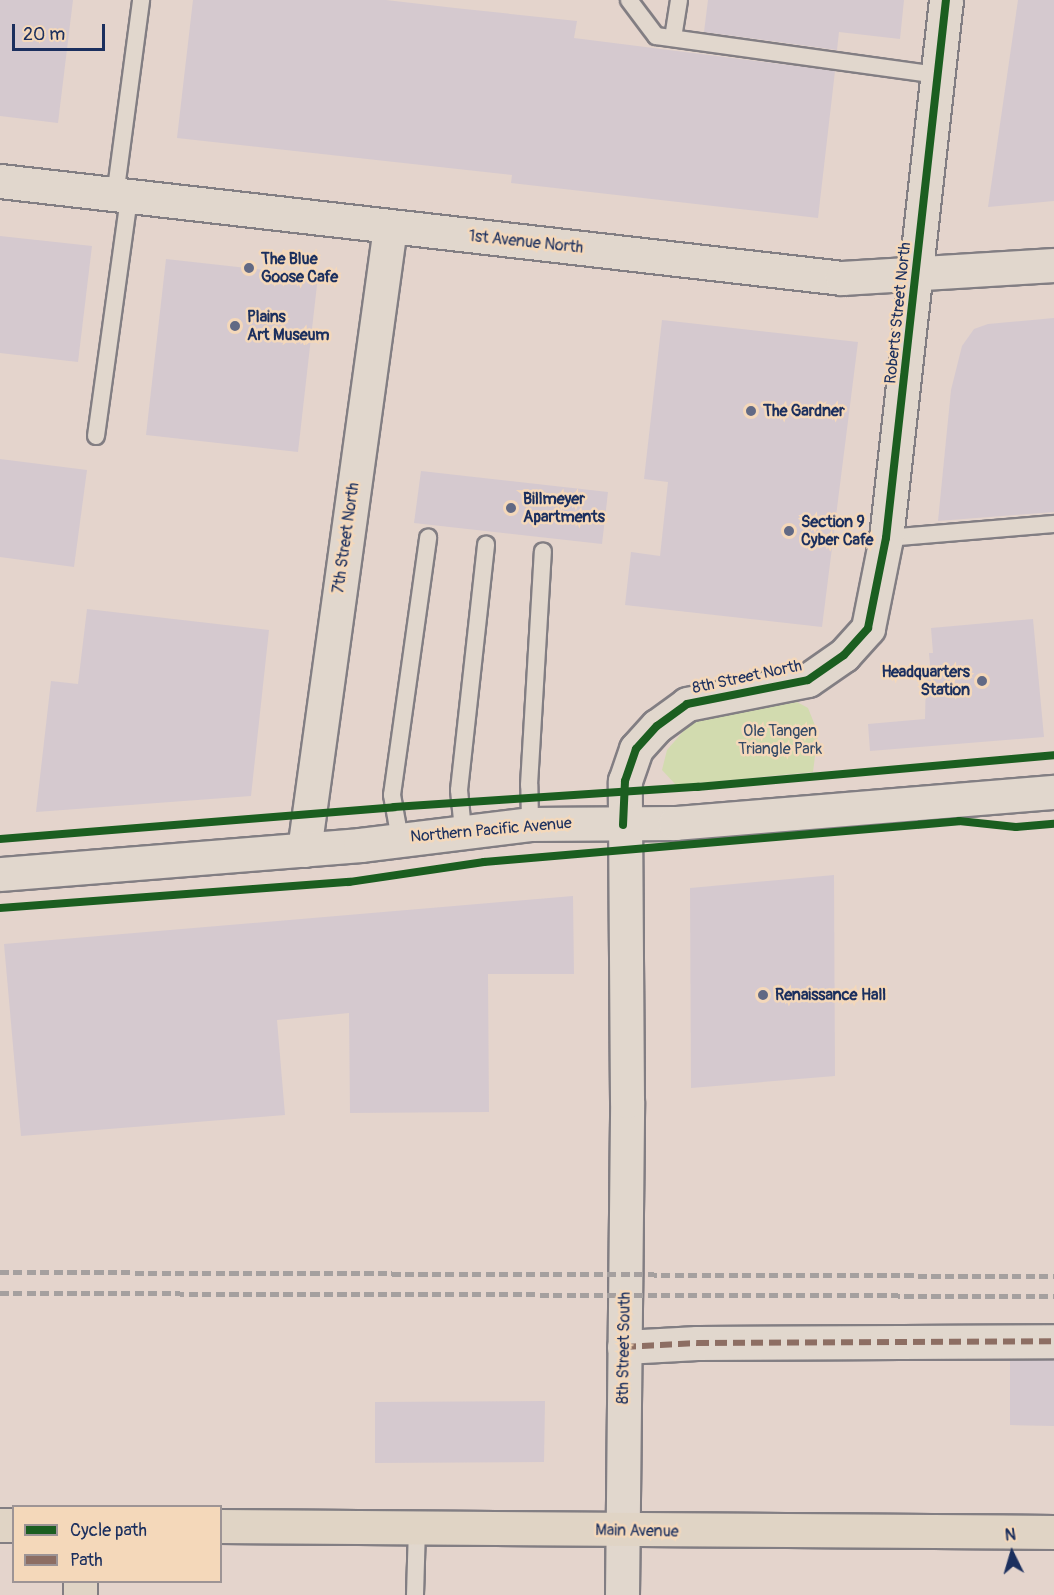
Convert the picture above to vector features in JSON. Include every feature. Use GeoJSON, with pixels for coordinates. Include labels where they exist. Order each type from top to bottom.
{"type":"FeatureCollection","features":[{"type":"Feature","properties":{"kind":"main road","name":"Main Avenue"},"geometry":{"type":"LineString","coordinates":[[222,1526],[622,1531],[1054,1532]]}},
{"type":"Feature","properties":{"kind":"street","name":"Roberts Street North"},"geometry":{"type":"LineString","coordinates":[[868,628],[886,538],[946,0]]}},
{"type":"Feature","properties":{"kind":"street","name":"1st Avenue North"},"geometry":{"type":"LineString","coordinates":[[0,181],[842,278],[915,276],[1054,266]]}},
{"type":"Feature","properties":{"kind":"street","name":"7th Street North"},"geometry":{"type":"LineString","coordinates":[[304,850],[390,226]]}},
{"type":"Feature","properties":{"kind":"street","name":"8th Street North"},"geometry":{"type":"LineString","coordinates":[[627,1101],[623,825],[625,781],[636,749],[657,726],[687,704],[808,680],[844,655],[868,628]]}},
{"type":"Feature","properties":{"kind":"street","name":"Northern Pacific Avenue"},"geometry":{"type":"LineString","coordinates":[[0,874],[304,850],[530,824],[623,825],[1054,792]]}},
{"type":"Feature","properties":{"kind":"street","name":"8th Street South"},"geometry":{"type":"LineString","coordinates":[[622,1595],[627,1101]]}},
{"type":"Feature","properties":{"kind":"street"},"geometry":{"type":"LineString","coordinates":[[624,1347],[697,1342],[1054,1341]]}},
{"type":"Feature","properties":{"kind":"lane"},"geometry":{"type":"LineString","coordinates":[[96,436],[141,0]]}},
{"type":"Feature","properties":{"kind":"lane"},"geometry":{"type":"LineString","coordinates":[[629,0],[656,36],[938,75]]}},
{"type":"Feature","properties":{"kind":"lane"},"geometry":{"type":"LineString","coordinates":[[673,38],[678,0]]}},
{"type":"Feature","properties":{"kind":"lane"},"geometry":{"type":"LineString","coordinates":[[886,538],[1054,524]]}},
{"type":"Feature","properties":{"kind":"lane"},"geometry":{"type":"LineString","coordinates":[[400,839],[392,795],[428,538]]}},
{"type":"Feature","properties":{"kind":"lane"},"geometry":{"type":"LineString","coordinates":[[463,830],[459,790],[486,544]]}},
{"type":"Feature","properties":{"kind":"lane"},"geometry":{"type":"LineString","coordinates":[[530,824],[529,785],[543,551]]}},
{"type":"Feature","properties":{"kind":"lane"},"geometry":{"type":"LineString","coordinates":[[415,1595],[417,1528]]}},
{"type":"Feature","properties":{"kind":"green space","name":"Ole Tangen Triangle Park"},"geometry":{"type":"Polygon","coordinates":[[[797,702],[808,708],[818,733],[813,772],[676,785],[662,770],[667,750],[693,720],[797,702]]]}},
{"type":"Feature","properties":{"kind":"building"},"geometry":{"type":"Polygon","coordinates":[[[0,0],[73,0],[58,123],[0,116],[0,0]]]}},
{"type":"Feature","properties":{"kind":"building"},"geometry":{"type":"Polygon","coordinates":[[[193,0],[386,0],[577,21],[574,38],[835,71],[818,218],[511,183],[512,175],[177,138],[193,0]]]}},
{"type":"Feature","properties":{"kind":"building"},"geometry":{"type":"Polygon","coordinates":[[[708,0],[904,0],[900,39],[839,32],[837,50],[704,32],[708,0]]]}},
{"type":"Feature","properties":{"kind":"building"},"geometry":{"type":"Polygon","coordinates":[[[1018,0],[1054,0],[1054,201],[988,207],[1018,0]]]}},
{"type":"Feature","properties":{"kind":"building"},"geometry":{"type":"Polygon","coordinates":[[[0,236],[92,246],[78,362],[0,353],[0,236]]]}},
{"type":"Feature","properties":{"kind":"building","name":"Plains Art Museum"},"geometry":{"type":"Polygon","coordinates":[[[166,259],[318,276],[298,452],[146,435],[166,259]]]}},
{"type":"Feature","properties":{"kind":"building"},"geometry":{"type":"Polygon","coordinates":[[[1054,318],[1054,512],[938,521],[951,390],[962,346],[974,329],[988,324],[1054,318]]]}},
{"type":"Feature","properties":{"kind":"building"},"geometry":{"type":"Polygon","coordinates":[[[662,320],[858,342],[822,627],[625,605],[631,552],[660,556],[668,482],[644,479],[662,320]]]}},
{"type":"Feature","properties":{"kind":"building"},"geometry":{"type":"Polygon","coordinates":[[[0,459],[87,470],[74,567],[0,557],[0,459]]]}},
{"type":"Feature","properties":{"kind":"building","name":"Billmeyer Apartments"},"geometry":{"type":"Polygon","coordinates":[[[421,471],[608,492],[602,544],[414,523],[421,471]]]}},
{"type":"Feature","properties":{"kind":"building"},"geometry":{"type":"Polygon","coordinates":[[[87,609],[269,630],[251,796],[36,812],[51,681],[78,684],[87,609]]]}},
{"type":"Feature","properties":{"kind":"building","name":"Headquarters Station"},"geometry":{"type":"Polygon","coordinates":[[[1033,619],[1044,737],[870,751],[868,724],[925,719],[926,675],[931,675],[929,653],[933,653],[931,628],[1033,619]]]}},
{"type":"Feature","properties":{"kind":"building","name":"Renaissance Hall"},"geometry":{"type":"Polygon","coordinates":[[[834,875],[835,1076],[691,1088],[690,888],[834,875]]]}},
{"type":"Feature","properties":{"kind":"building"},"geometry":{"type":"Polygon","coordinates":[[[573,896],[574,974],[488,974],[489,1112],[350,1113],[349,1013],[277,1020],[285,1115],[21,1136],[4,944],[573,896]]]}},
{"type":"Feature","properties":{"kind":"building"},"geometry":{"type":"Polygon","coordinates":[[[1010,1360],[1054,1360],[1054,1426],[1010,1425],[1010,1360]]]}},
{"type":"Feature","properties":{"kind":"building"},"geometry":{"type":"Polygon","coordinates":[[[545,1401],[544,1462],[375,1463],[375,1402],[545,1401]]]}},
{"type":"Feature","properties":{"kind":"railway"},"geometry":{"type":"LineString","coordinates":[[0,1272],[1054,1276]]}},
{"type":"Feature","properties":{"kind":"railway"},"geometry":{"type":"LineString","coordinates":[[0,1293],[1054,1296]]}},
{"type":"Feature","properties":{"kind":"marked path"},"geometry":{"type":"LineString","coordinates":[[624,1347],[697,1343],[1054,1341]]}},
{"type":"Feature","properties":{"kind":"cycle path"},"geometry":{"type":"LineString","coordinates":[[623,825],[625,781],[636,749],[657,726],[687,704],[808,680],[844,655],[868,628],[886,538],[946,0]]}},
{"type":"Feature","properties":{"kind":"cycle path"},"geometry":{"type":"LineString","coordinates":[[0,839],[394,807],[697,787],[1054,755]]}},
{"type":"Feature","properties":{"kind":"cycle path"},"geometry":{"type":"LineString","coordinates":[[0,908],[349,882],[484,862],[959,821],[1016,827],[1054,824]]}},
{"type":"Feature","properties":{"kind":"place","name":"The Blue Goose Cafe"},"geometry":{"type":"Point","coordinates":[249,268]}},
{"type":"Feature","properties":{"kind":"place","name":"Plains Art Museum"},"geometry":{"type":"Point","coordinates":[235,326]}},
{"type":"Feature","properties":{"kind":"place","name":"The Gardner"},"geometry":{"type":"Point","coordinates":[751,411]}},
{"type":"Feature","properties":{"kind":"place","name":"Billmeyer Apartments"},"geometry":{"type":"Point","coordinates":[511,508]}},
{"type":"Feature","properties":{"kind":"place","name":"Section 9 Cyber Cafe"},"geometry":{"type":"Point","coordinates":[789,531]}},
{"type":"Feature","properties":{"kind":"place","name":"Headquarters Station"},"geometry":{"type":"Point","coordinates":[982,681]}},
{"type":"Feature","properties":{"kind":"place","name":"Renaissance Hall"},"geometry":{"type":"Point","coordinates":[763,995]}}]}
